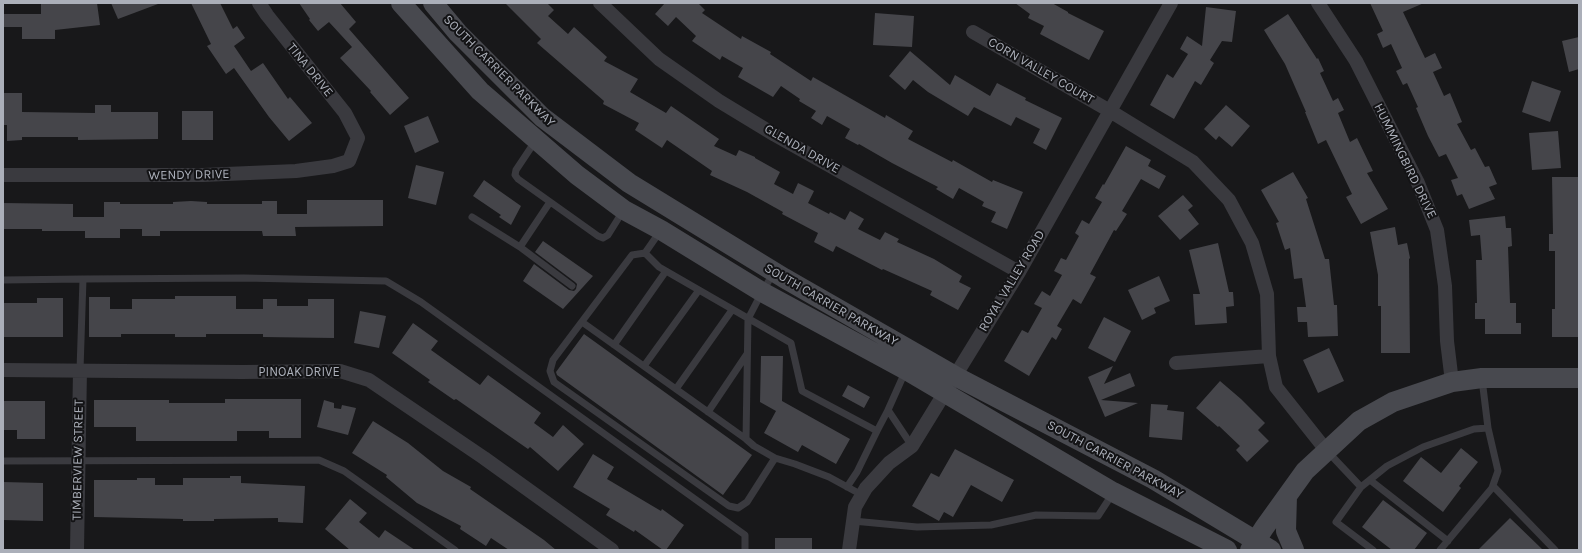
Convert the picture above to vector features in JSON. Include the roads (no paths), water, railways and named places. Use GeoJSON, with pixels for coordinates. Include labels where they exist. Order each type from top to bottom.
{"type":"FeatureCollection","features":[{"type":"Feature","properties":{"kind":"main road","name":"SOUTH CARRIER PARKWAY"},"geometry":{"type":"LineString","coordinates":[[401,3],[480,92],[577,175],[624,210],[661,230],[762,292],[906,370],[1113,492],[1227,550]]}},
{"type":"Feature","properties":{"kind":"main road","name":"SOUTH CARRIER PARKWAY"},"geometry":{"type":"LineString","coordinates":[[433,3],[458,33],[542,117],[629,184],[775,272],[955,376],[1153,479],[1259,547]]}},
{"type":"Feature","properties":{"kind":"main road"},"geometry":{"type":"LineString","coordinates":[[532,136],[542,117]]}},
{"type":"Feature","properties":{"kind":"main road"},"geometry":{"type":"LineString","coordinates":[[1259,547],[1287,496],[1305,472],[1326,450],[1359,421],[1393,402],[1452,382],[1482,378],[1579,378]]}},
{"type":"Feature","properties":{"kind":"main road"},"geometry":{"type":"LineString","coordinates":[[1287,496],[1286,531],[1294,550]]}},
{"type":"Feature","properties":{"kind":"street","name":"TINA DRIVE"},"geometry":{"type":"LineString","coordinates":[[259,3],[345,113],[358,138]]}},
{"type":"Feature","properties":{"kind":"street","name":"ROYAL VALLEY ROAD"},"geometry":{"type":"LineString","coordinates":[[849,550],[855,507],[862,495],[889,463],[912,446],[1019,272],[1172,3]]}},
{"type":"Feature","properties":{"kind":"street","name":"HUMMINGBIRD DRIVE"},"geometry":{"type":"LineString","coordinates":[[1318,3],[1356,61],[1418,183],[1437,230],[1445,286],[1447,341],[1452,382]]}},
{"type":"Feature","properties":{"kind":"street","name":"GLENDA DRIVE"},"geometry":{"type":"LineString","coordinates":[[605,4],[659,59],[719,101],[775,135],[1019,272]]}},
{"type":"Feature","properties":{"kind":"street","name":"CORN VALLEY COURT"},"geometry":{"type":"LineString","coordinates":[[973,32],[1110,111],[1193,162],[1229,200],[1252,243],[1267,294],[1269,356],[1276,387],[1326,450]]}},
{"type":"Feature","properties":{"kind":"street","name":"WENDY DRIVE"},"geometry":{"type":"LineString","coordinates":[[3,175],[203,176],[296,171],[333,166],[349,160],[358,138]]}},
{"type":"Feature","properties":{"kind":"street"},"geometry":{"type":"LineString","coordinates":[[1176,363],[1269,356]]}},
{"type":"Feature","properties":{"kind":"street","name":"PINOAK DRIVE"},"geometry":{"type":"LineString","coordinates":[[3,370],[242,372],[340,370],[369,380],[484,458],[612,550]]}},
{"type":"Feature","properties":{"kind":"street","name":"TIMBERVIEW STREET"},"geometry":{"type":"LineString","coordinates":[[77,550],[80,370]]}},
{"type":"Feature","properties":{"kind":"lane"},"geometry":{"type":"LineString","coordinates":[[532,136],[516,170],[515,175],[518,179],[598,236],[603,238],[608,235],[624,210]]}},
{"type":"Feature","properties":{"kind":"lane"},"geometry":{"type":"LineString","coordinates":[[520,247],[550,202]]}},
{"type":"Feature","properties":{"kind":"lane"},"geometry":{"type":"LineString","coordinates":[[472,217],[520,247],[572,286]]}},
{"type":"Feature","properties":{"kind":"lane"},"geometry":{"type":"LineString","coordinates":[[661,230],[645,253],[632,255],[553,360],[550,371],[554,382],[730,506],[738,508],[747,502],[774,458]]}},
{"type":"Feature","properties":{"kind":"lane"},"geometry":{"type":"LineString","coordinates":[[645,253],[659,267],[791,343],[802,391],[877,431]]}},
{"type":"Feature","properties":{"kind":"lane"},"geometry":{"type":"LineString","coordinates":[[614,345],[666,271]]}},
{"type":"Feature","properties":{"kind":"lane"},"geometry":{"type":"LineString","coordinates":[[746,439],[748,319],[762,292],[775,272]]}},
{"type":"Feature","properties":{"kind":"lane"},"geometry":{"type":"LineString","coordinates":[[3,280],[244,278],[386,281],[420,302],[745,535],[746,550]]}},
{"type":"Feature","properties":{"kind":"lane"},"geometry":{"type":"LineString","coordinates":[[80,370],[83,279]]}},
{"type":"Feature","properties":{"kind":"lane"},"geometry":{"type":"LineString","coordinates":[[644,366],[699,290]]}},
{"type":"Feature","properties":{"kind":"lane"},"geometry":{"type":"LineString","coordinates":[[676,389],[732,310]]}},
{"type":"Feature","properties":{"kind":"lane"},"geometry":{"type":"LineString","coordinates":[[582,322],[754,446],[774,458],[816,472],[862,495]]}},
{"type":"Feature","properties":{"kind":"lane"},"geometry":{"type":"LineString","coordinates":[[708,412],[747,354]]}},
{"type":"Feature","properties":{"kind":"lane"},"geometry":{"type":"LineString","coordinates":[[847,487],[857,472],[906,370]]}},
{"type":"Feature","properties":{"kind":"lane"},"geometry":{"type":"LineString","coordinates":[[1440,550],[1493,486],[1498,472],[1488,428],[1482,378]]}},
{"type":"Feature","properties":{"kind":"lane"},"geometry":{"type":"LineString","coordinates":[[888,410],[912,446]]}},
{"type":"Feature","properties":{"kind":"lane"},"geometry":{"type":"LineString","coordinates":[[1373,550],[1336,522],[1361,487],[1387,466],[1423,447],[1474,429],[1488,428]]}},
{"type":"Feature","properties":{"kind":"lane"},"geometry":{"type":"LineString","coordinates":[[1326,450],[1361,487]]}},
{"type":"Feature","properties":{"kind":"lane"},"geometry":{"type":"LineString","coordinates":[[3,461],[319,460],[344,471],[455,550]]}},
{"type":"Feature","properties":{"kind":"lane"},"geometry":{"type":"LineString","coordinates":[[1370,480],[1448,541]]}},
{"type":"Feature","properties":{"kind":"lane"},"geometry":{"type":"LineString","coordinates":[[1493,486],[1555,550]]}},
{"type":"Feature","properties":{"kind":"lane"},"geometry":{"type":"LineString","coordinates":[[853,521],[917,527],[991,525],[1036,515],[1098,516],[1113,492]]}}]}
